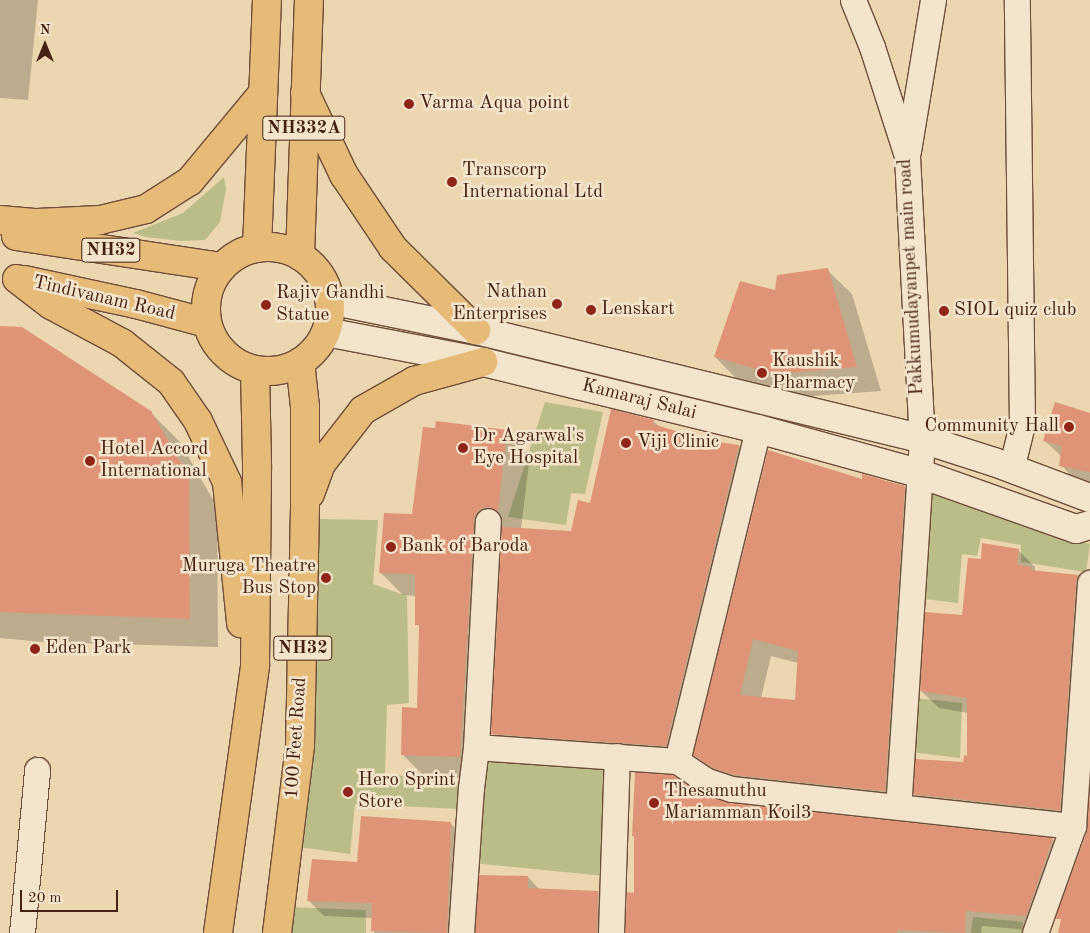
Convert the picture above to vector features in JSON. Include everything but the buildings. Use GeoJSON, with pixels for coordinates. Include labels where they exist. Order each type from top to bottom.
{"type":"FeatureCollection","features":[{"type":"Feature","properties":{"kind":"highway","name":"NH332A"},"geometry":{"type":"LineString","coordinates":[[257,248],[267,0]]}},
{"type":"Feature","properties":{"kind":"highway","name":"NH332A"},"geometry":{"type":"LineString","coordinates":[[300,256],[309,0]]}},
{"type":"Feature","properties":{"kind":"highway"},"geometry":{"type":"LineString","coordinates":[[0,220],[36,223],[100,220],[146,208],[190,181],[263,93]]}},
{"type":"Feature","properties":{"kind":"highway"},"geometry":{"type":"LineString","coordinates":[[305,93],[344,175],[393,248],[476,330]]}},
{"type":"Feature","properties":{"kind":"highway","name":"NH32"},"geometry":{"type":"LineString","coordinates":[[0,234],[222,267]]}},
{"type":"Feature","properties":{"kind":"highway"},"geometry":{"type":"LineString","coordinates":[[272,247],[287,250],[300,256],[315,267],[325,282],[330,300],[331,316],[326,332],[316,350],[300,362],[286,369],[255,370],[238,364],[224,353],[214,339],[207,323],[206,303],[211,283],[222,267],[238,254],[257,248],[272,247]]}},
{"type":"Feature","properties":{"kind":"highway"},"geometry":{"type":"LineString","coordinates":[[9,277],[51,305],[122,343],[171,382],[198,421],[227,482],[239,616],[245,641],[255,665]]}},
{"type":"Feature","properties":{"kind":"highway","name":"Tindivanam Road"},"geometry":{"type":"LineString","coordinates":[[9,277],[136,304],[207,323]]}},
{"type":"Feature","properties":{"kind":"highway","name":"100 Feet Road"},"geometry":{"type":"LineString","coordinates":[[277,933],[300,746],[305,407],[300,362]]}},
{"type":"Feature","properties":{"kind":"highway"},"geometry":{"type":"LineString","coordinates":[[305,507],[321,464],[364,410],[414,381],[483,362]]}},
{"type":"Feature","properties":{"kind":"highway","name":"NH32"},"geometry":{"type":"LineString","coordinates":[[218,933],[255,665],[257,464],[255,370]]}},
{"type":"Feature","properties":{"kind":"main road","name":"Kamaraj Salai"},"geometry":{"type":"LineString","coordinates":[[330,300],[476,330],[922,440],[1011,468],[1090,498]]}},
{"type":"Feature","properties":{"kind":"main road","name":"Kamaraj Salai"},"geometry":{"type":"LineString","coordinates":[[326,332],[483,362],[758,429],[918,473],[1076,529],[1090,525]]}},
{"type":"Feature","properties":{"kind":"street","name":"Pakkumudayanpet main road"},"geometry":{"type":"LineString","coordinates":[[853,0],[872,47],[907,156],[922,440],[918,473],[898,806]]}},
{"type":"Feature","properties":{"kind":"street"},"geometry":{"type":"LineString","coordinates":[[907,156],[933,0]]}},
{"type":"Feature","properties":{"kind":"street"},"geometry":{"type":"LineString","coordinates":[[1011,468],[1022,426],[1017,0]]}},
{"type":"Feature","properties":{"kind":"street"},"geometry":{"type":"LineString","coordinates":[[677,761],[758,429]]}},
{"type":"Feature","properties":{"kind":"street"},"geometry":{"type":"LineString","coordinates":[[461,933],[470,788],[476,747],[488,521]]}},
{"type":"Feature","properties":{"kind":"street"},"geometry":{"type":"LineString","coordinates":[[1034,933],[1073,826],[1085,754],[1087,596],[1090,583]]}},
{"type":"Feature","properties":{"kind":"street"},"geometry":{"type":"LineString","coordinates":[[476,747],[677,761],[707,781],[732,789],[1073,826]]}},
{"type":"Feature","properties":{"kind":"street"},"geometry":{"type":"LineString","coordinates":[[611,933],[617,756]]}},
{"type":"Feature","properties":{"kind":"street"},"geometry":{"type":"LineString","coordinates":[[22,933],[37,770]]}},
{"type":"Feature","properties":{"kind":"green space"},"geometry":{"type":"Polygon","coordinates":[[[224,177],[226,189],[220,222],[205,240],[182,241],[145,237],[133,233],[183,213],[224,177]]]}},
{"type":"Feature","properties":{"kind":"green space"},"geometry":{"type":"Polygon","coordinates":[[[545,402],[603,412],[585,494],[571,493],[566,525],[508,517],[545,402]]]}},
{"type":"Feature","properties":{"kind":"green space"},"geometry":{"type":"Polygon","coordinates":[[[923,489],[1090,544],[1086,572],[1021,562],[1021,545],[981,538],[977,556],[962,554],[958,603],[916,598],[923,489]]]}},
{"type":"Feature","properties":{"kind":"green space"},"geometry":{"type":"Polygon","coordinates":[[[313,519],[378,520],[373,584],[407,596],[409,703],[387,705],[385,774],[464,782],[459,809],[355,804],[350,854],[299,847],[313,519]]]}},
{"type":"Feature","properties":{"kind":"green space"},"geometry":{"type":"Polygon","coordinates":[[[915,698],[962,703],[960,758],[911,752],[915,698]]]}},
{"type":"Feature","properties":{"kind":"green space"},"geometry":{"type":"Polygon","coordinates":[[[482,760],[608,768],[605,876],[472,863],[482,760]]]}},
{"type":"Feature","properties":{"kind":"green space"},"geometry":{"type":"Polygon","coordinates":[[[289,907],[366,910],[366,933],[286,933],[289,907]]]}},
{"type":"Feature","properties":{"kind":"green space"},"geometry":{"type":"Polygon","coordinates":[[[973,917],[1023,922],[1022,933],[971,933],[973,917]]]}},
{"type":"Feature","properties":{"kind":"place","name":"Varma Aqua point"},"geometry":{"type":"Point","coordinates":[409,104]}},
{"type":"Feature","properties":{"kind":"place","name":"Transcorp International Ltd"},"geometry":{"type":"Point","coordinates":[452,182]}},
{"type":"Feature","properties":{"kind":"place","name":"Nathan Enterprises"},"geometry":{"type":"Point","coordinates":[557,304]}},
{"type":"Feature","properties":{"kind":"place","name":"Rajiv Gandhi Statue"},"geometry":{"type":"Point","coordinates":[266,305]}},
{"type":"Feature","properties":{"kind":"place","name":"Lenskart"},"geometry":{"type":"Point","coordinates":[591,310]}},
{"type":"Feature","properties":{"kind":"place","name":"SIOL quiz club"},"geometry":{"type":"Point","coordinates":[944,311]}},
{"type":"Feature","properties":{"kind":"place","name":"Kaushik Pharmacy"},"geometry":{"type":"Point","coordinates":[762,373]}},
{"type":"Feature","properties":{"kind":"place","name":"Community Hall"},"geometry":{"type":"Point","coordinates":[1069,427]}},
{"type":"Feature","properties":{"kind":"place","name":"Viji Clinic"},"geometry":{"type":"Point","coordinates":[626,443]}},
{"type":"Feature","properties":{"kind":"place","name":"Dr Agarwal's Eye Hospital"},"geometry":{"type":"Point","coordinates":[463,448]}},
{"type":"Feature","properties":{"kind":"place","name":"Hotel Accord International"},"geometry":{"type":"Point","coordinates":[90,461]}},
{"type":"Feature","properties":{"kind":"place","name":"Bank of Baroda"},"geometry":{"type":"Point","coordinates":[391,547]}},
{"type":"Feature","properties":{"kind":"place","name":"Muruga Theatre Bus Stop"},"geometry":{"type":"Point","coordinates":[326,578]}},
{"type":"Feature","properties":{"kind":"place","name":"Eden Park"},"geometry":{"type":"Point","coordinates":[35,649]}},
{"type":"Feature","properties":{"kind":"place","name":"Hero Sprint Store"},"geometry":{"type":"Point","coordinates":[348,792]}},
{"type":"Feature","properties":{"kind":"place","name":"Thesamuthu Mariamman Koil3"},"geometry":{"type":"Point","coordinates":[654,803]}}]}
